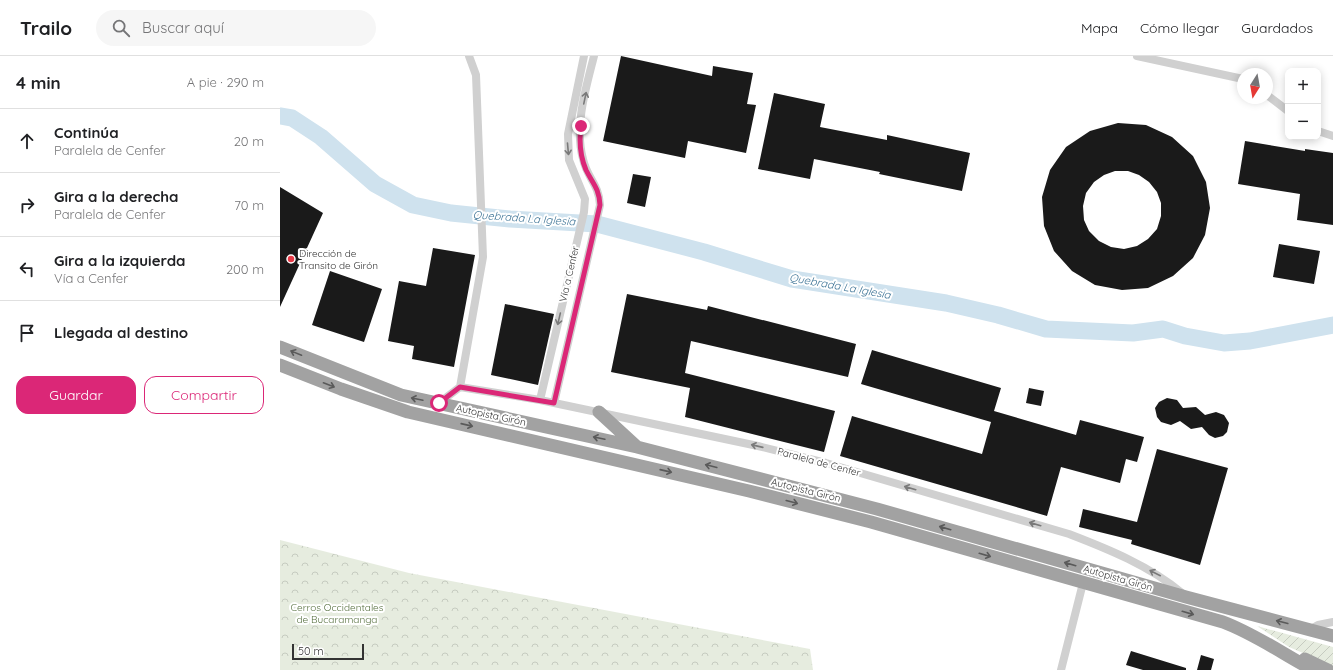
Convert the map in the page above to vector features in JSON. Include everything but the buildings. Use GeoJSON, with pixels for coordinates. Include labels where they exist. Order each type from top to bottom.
{"type":"FeatureCollection","features":[{"type":"Feature","properties":{"kind":"highway","name":"Autopista Girón"},"geometry":{"type":"LineString","coordinates":[[280,346],[401,395],[637,447],[877,508],[1186,597],[1325,635]]}},
{"type":"Feature","properties":{"kind":"highway","name":"Autopista Girón"},"geometry":{"type":"LineString","coordinates":[[280,365],[341,389],[408,412],[757,493],[871,522],[1223,622],[1250,634],[1275,650],[1312,670]]}},
{"type":"Feature","properties":{"kind":"highway"},"geometry":{"type":"LineString","coordinates":[[599,412],[637,447]]}},
{"type":"Feature","properties":{"kind":"highway"},"geometry":{"type":"LineString","coordinates":[[1275,650],[1300,657],[1328,670]]}},
{"type":"Feature","properties":{"kind":"street"},"geometry":{"type":"LineString","coordinates":[[439,403],[460,387],[483,256],[476,75],[469,56]]}},
{"type":"Feature","properties":{"kind":"street","name":"Vía a Cenfer"},"geometry":{"type":"LineString","coordinates":[[540,400],[584,212],[585,199],[569,160],[568,134],[584,56]]}},
{"type":"Feature","properties":{"kind":"street","name":"Vía a Cenfer"},"geometry":{"type":"LineString","coordinates":[[554,403],[598,216],[599,192],[587,170],[579,140],[583,107],[594,56]]}},
{"type":"Feature","properties":{"kind":"street"},"geometry":{"type":"LineString","coordinates":[[1137,56],[1237,78]]}},
{"type":"Feature","properties":{"kind":"street"},"geometry":{"type":"LineString","coordinates":[[1273,100],[1285,109]]}},
{"type":"Feature","properties":{"kind":"street"},"geometry":{"type":"LineString","coordinates":[[1321,132],[1333,136]]}},
{"type":"Feature","properties":{"kind":"street","name":"Paralela de Cenfer"},"geometry":{"type":"LineString","coordinates":[[460,387],[540,400],[599,412],[826,463],[1069,534],[1097,545],[1161,576],[1186,597]]}},
{"type":"Feature","properties":{"kind":"street"},"geometry":{"type":"LineString","coordinates":[[1061,670],[1083,583]]}},
{"type":"Feature","properties":{"kind":"street"},"geometry":{"type":"LineString","coordinates":[[1325,635],[1318,625],[1333,622]]}},
{"type":"Feature","properties":{"kind":"green space","name":"Cerros Occidentales de Bucaramanga"},"geometry":{"type":"Polygon","coordinates":[[[280,540],[409,573],[810,649],[813,670],[280,670],[280,540]]]}},
{"type":"Feature","properties":{"kind":"green space"},"geometry":{"type":"Polygon","coordinates":[[[1257,626],[1333,647],[1333,666],[1289,647],[1257,626]]]}},
{"type":"Feature","properties":{"kind":"waterway","name":"Quebrada La Iglesia"},"geometry":{"type":"LineString","coordinates":[[280,116],[292,118],[321,137],[375,184],[413,205],[451,213],[510,219],[597,224],[704,252],[792,279],[946,303],[998,315],[1046,329],[1133,333],[1163,329],[1185,336],[1224,343],[1250,341],[1333,325]]}},
{"type":"Feature","properties":{"kind":"place","name":"Dirección de Transito de Girón"},"geometry":{"type":"Point","coordinates":[291,259]}},
{"type":"Feature","properties":{"kind":"route"},"geometry":{"type":"LineString","coordinates":[[439,403],[460,387],[554,403],[600,205],[599,192],[583,160],[579,140],[581,126]]}}]}
